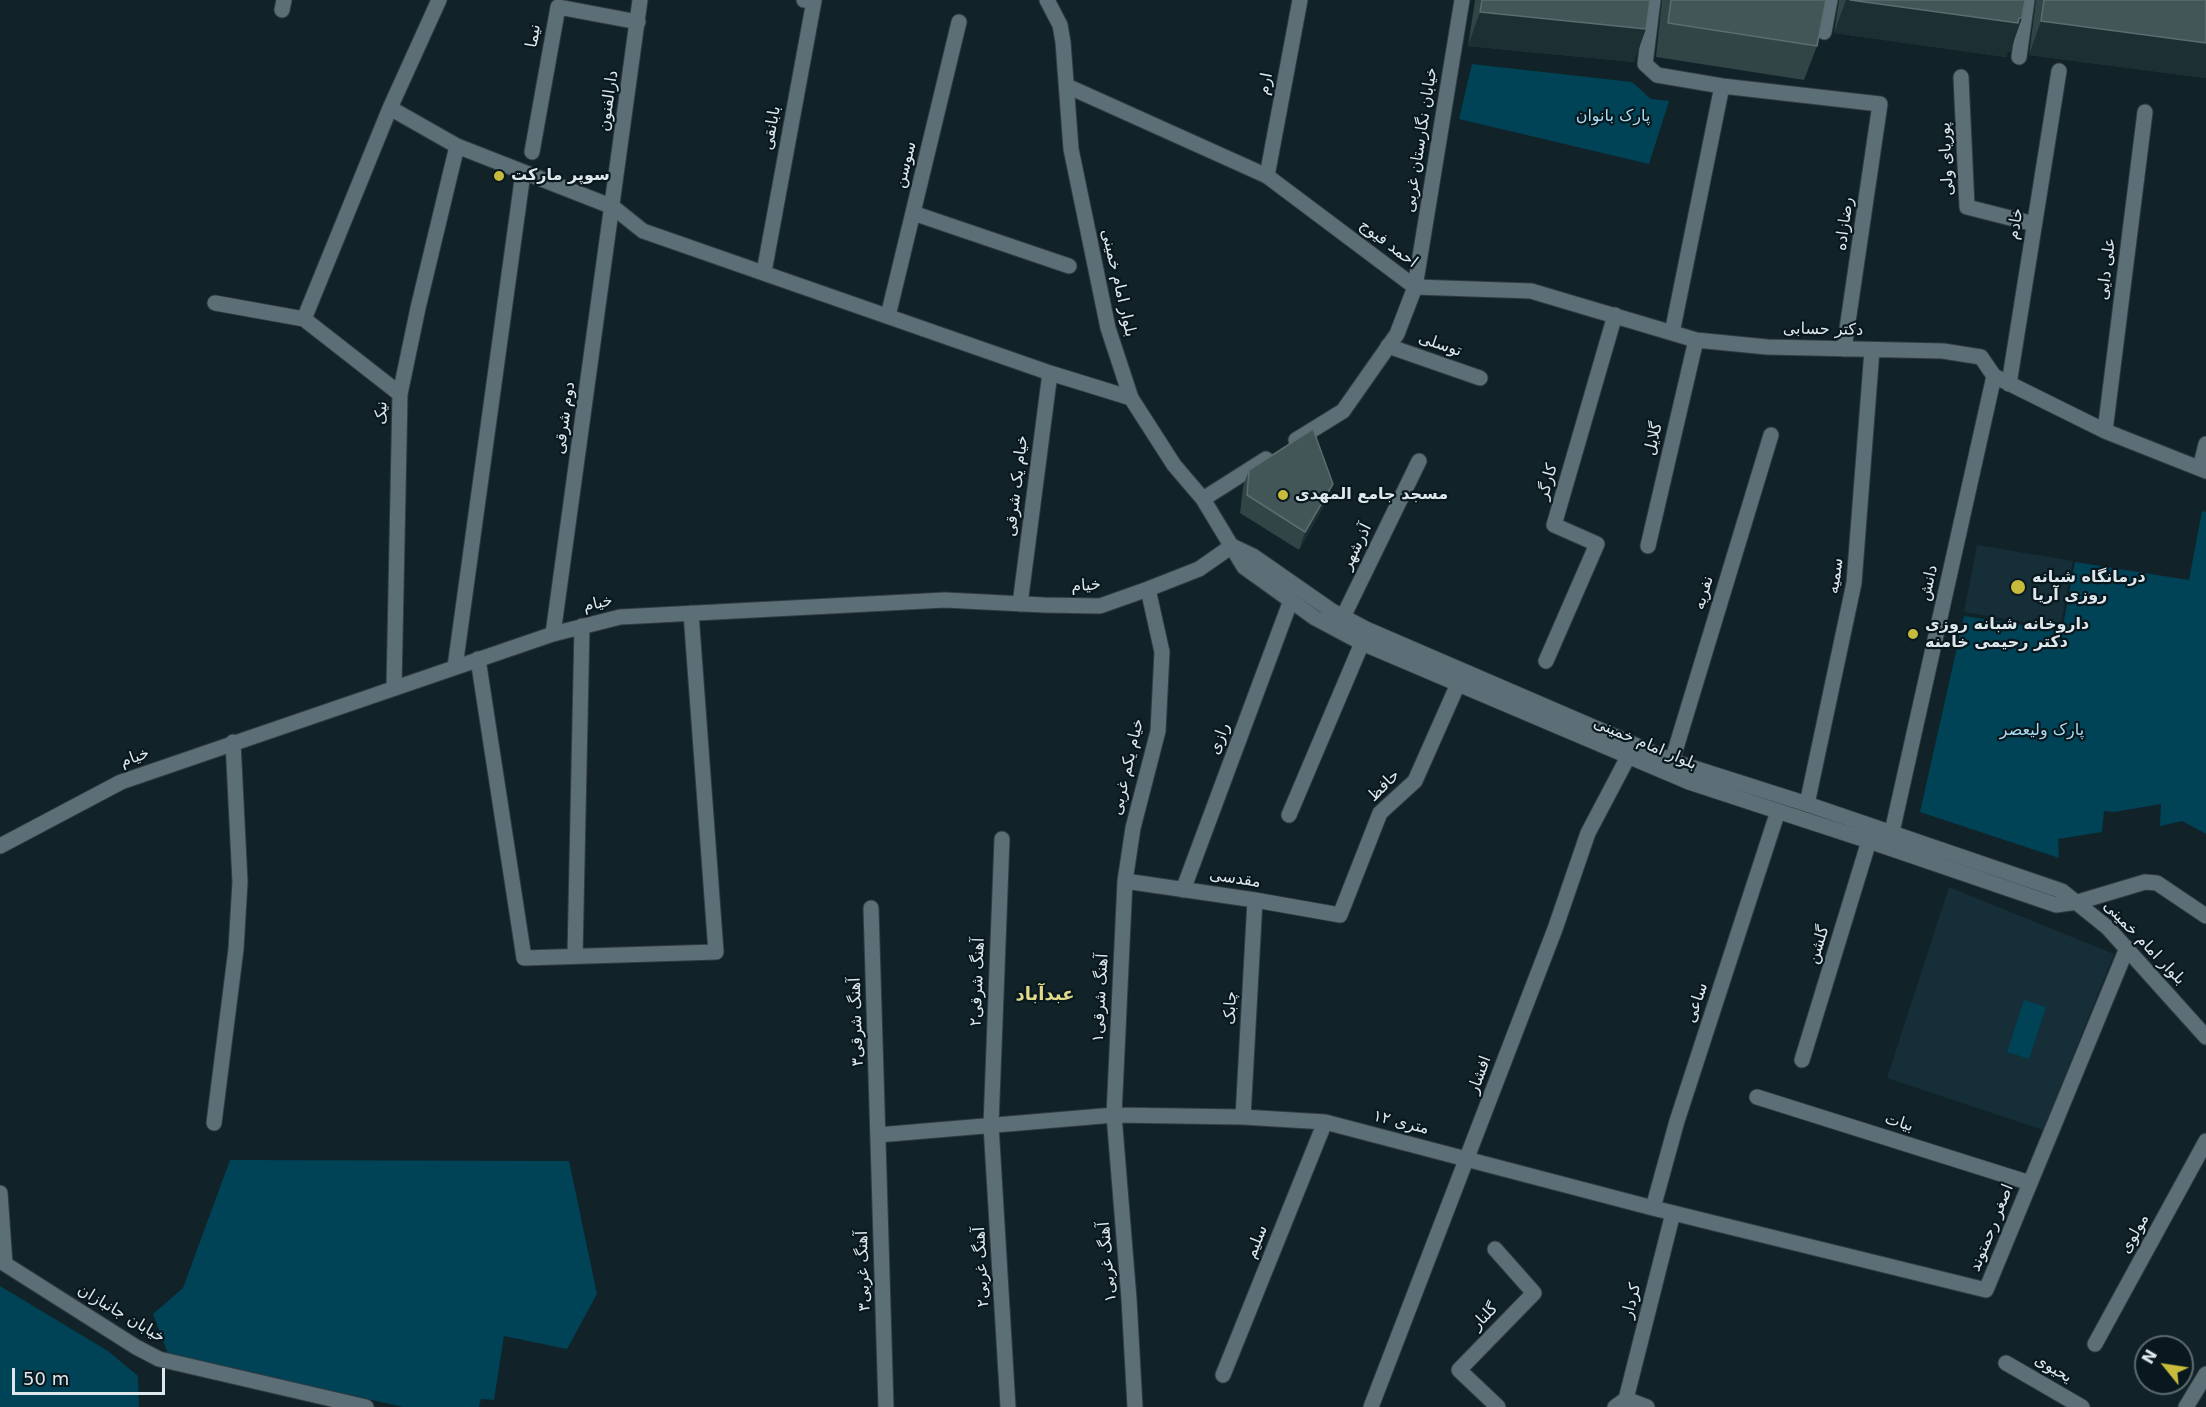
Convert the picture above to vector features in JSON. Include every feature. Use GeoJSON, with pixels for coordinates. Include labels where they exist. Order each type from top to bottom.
{"type":"FeatureCollection","features":[{"type":"Feature","properties":{"kind":"street"},"geometry":{"type":"LineString","coordinates":[[304,319],[390,108],[439,0]]}},
{"type":"Feature","properties":{"kind":"street","name":"دارالفنون"},"geometry":{"type":"LineString","coordinates":[[613,207],[640,0]]}},
{"type":"Feature","properties":{"kind":"street","name":"بابانقی"},"geometry":{"type":"LineString","coordinates":[[764,272],[814,1],[804,0]]}},
{"type":"Feature","properties":{"kind":"street","name":"بلوار امام خمینی"},"geometry":{"type":"LineString","coordinates":[[1047,0],[1060,24],[1073,160],[1108,328],[1131,398],[1174,465],[1203,499],[1244,567],[1315,618],[1362,643],[1689,783],[2056,905],[2078,903]]}},
{"type":"Feature","properties":{"kind":"street","name":"ارم"},"geometry":{"type":"LineString","coordinates":[[1267,176],[1300,0]]}},
{"type":"Feature","properties":{"kind":"street","name":"خیابان نگارستان غربی"},"geometry":{"type":"LineString","coordinates":[[1415,286],[1462,0]]}},
{"type":"Feature","properties":{"kind":"street"},"geometry":{"type":"LineString","coordinates":[[1653,0],[1645,64],[1657,75],[1722,86],[1672,333]]}},
{"type":"Feature","properties":{"kind":"street"},"geometry":{"type":"LineString","coordinates":[[1824,32],[1830,0]]}},
{"type":"Feature","properties":{"kind":"street"},"geometry":{"type":"LineString","coordinates":[[2019,57],[2027,0]]}},
{"type":"Feature","properties":{"kind":"street","name":"نیما"},"geometry":{"type":"LineString","coordinates":[[532,152],[558,7],[638,22]]}},
{"type":"Feature","properties":{"kind":"street","name":"سوسن"},"geometry":{"type":"LineString","coordinates":[[888,316],[959,22]]}},
{"type":"Feature","properties":{"kind":"street","name":"خادم"},"geometry":{"type":"LineString","coordinates":[[2008,384],[2059,71]]}},
{"type":"Feature","properties":{"kind":"street","name":"پوریای ولی"},"geometry":{"type":"LineString","coordinates":[[1961,76],[1967,207],[2034,224]]}},
{"type":"Feature","properties":{"kind":"street","name":"احمد فیوج"},"geometry":{"type":"LineString","coordinates":[[1067,86],[1267,176],[1415,286],[1397,334],[1342,411],[1203,499]]}},
{"type":"Feature","properties":{"kind":"street","name":"رضازاده"},"geometry":{"type":"LineString","coordinates":[[1722,86],[1880,104],[1844,349]]}},
{"type":"Feature","properties":{"kind":"street"},"geometry":{"type":"LineString","coordinates":[[390,108],[457,146],[613,207],[643,231],[1050,373],[1131,398]]}},
{"type":"Feature","properties":{"kind":"street","name":"علی دایی"},"geometry":{"type":"LineString","coordinates":[[2105,431],[2145,112]]}},
{"type":"Feature","properties":{"kind":"street","name":"نیک"},"geometry":{"type":"LineString","coordinates":[[394,688],[400,394],[457,146]]}},
{"type":"Feature","properties":{"kind":"street"},"geometry":{"type":"LineString","coordinates":[[455,667],[524,173]]}},
{"type":"Feature","properties":{"kind":"street","name":"دوم شرقی"},"geometry":{"type":"LineString","coordinates":[[553,634],[613,207]]}},
{"type":"Feature","properties":{"kind":"street"},"geometry":{"type":"LineString","coordinates":[[913,213],[1069,266]]}},
{"type":"Feature","properties":{"kind":"street","name":"دکتر حسابی"},"geometry":{"type":"LineString","coordinates":[[1415,286],[1531,291],[1696,340],[1767,347],[1943,351],[1981,357],[1994,376],[2008,384],[2105,431],[2203,469]]}},
{"type":"Feature","properties":{"kind":"street"},"geometry":{"type":"LineString","coordinates":[[214,303],[304,319],[400,394]]}},
{"type":"Feature","properties":{"kind":"street","name":"کارگر"},"geometry":{"type":"LineString","coordinates":[[1546,661],[1596,544],[1554,525],[1615,315]]}},
{"type":"Feature","properties":{"kind":"street","name":"گلایل"},"geometry":{"type":"LineString","coordinates":[[1648,546],[1696,340]]}},
{"type":"Feature","properties":{"kind":"street","name":"توسلی"},"geometry":{"type":"LineString","coordinates":[[1388,346],[1480,378]]}},
{"type":"Feature","properties":{"kind":"street","name":"سمیه"},"geometry":{"type":"LineString","coordinates":[[1807,804],[1854,583],[1872,350]]}},
{"type":"Feature","properties":{"kind":"street","name":"خیام یک شرقی"},"geometry":{"type":"LineString","coordinates":[[1020,604],[1050,373]]}},
{"type":"Feature","properties":{"kind":"street","name":"دانش"},"geometry":{"type":"LineString","coordinates":[[1892,832],[1994,376]]}},
{"type":"Feature","properties":{"kind":"street","name":"نفریه"},"geometry":{"type":"LineString","coordinates":[[1672,761],[1771,435]]}},
{"type":"Feature","properties":{"kind":"street"},"geometry":{"type":"LineString","coordinates":[[2203,469],[2206,444]]}},
{"type":"Feature","properties":{"kind":"street","name":"آذرشهر"},"geometry":{"type":"LineString","coordinates":[[1343,617],[1419,461]]}},
{"type":"Feature","properties":{"kind":"street","name":"بلوار امام خمینی"},"geometry":{"type":"LineString","coordinates":[[1232,546],[1253,556],[1343,617],[1672,761],[1892,832],[2062,891],[2108,928],[2206,1037]]}},
{"type":"Feature","properties":{"kind":"street","name":"خیام"},"geometry":{"type":"LineString","coordinates":[[0,846],[121,782],[478,659],[582,626],[620,617],[945,600],[1100,606],[1148,590],[1199,569],[1232,546]]}},
{"type":"Feature","properties":{"kind":"street","name":"خیام یکم غربی"},"geometry":{"type":"LineString","coordinates":[[1125,881],[1133,828],[1158,731],[1162,652],[1148,590]]}},
{"type":"Feature","properties":{"kind":"street","name":"رازی"},"geometry":{"type":"LineString","coordinates":[[1183,890],[1291,600]]}},
{"type":"Feature","properties":{"kind":"street"},"geometry":{"type":"LineString","coordinates":[[478,659],[524,958],[716,952],[691,613]]}},
{"type":"Feature","properties":{"kind":"street"},"geometry":{"type":"LineString","coordinates":[[576,956],[582,626]]}},
{"type":"Feature","properties":{"kind":"street"},"geometry":{"type":"LineString","coordinates":[[1289,815],[1362,643]]}},
{"type":"Feature","properties":{"kind":"street","name":"حافظ"},"geometry":{"type":"LineString","coordinates":[[1340,915],[1380,813],[1415,781],[1458,684]]}},
{"type":"Feature","properties":{"kind":"street"},"geometry":{"type":"LineString","coordinates":[[214,1123],[237,938],[240,882],[233,742]]}},
{"type":"Feature","properties":{"kind":"street","name":"افشار"},"geometry":{"type":"LineString","coordinates":[[1371,1407],[1555,929],[1588,833],[1628,757]]}},
{"type":"Feature","properties":{"kind":"street","name":"ساعی"},"geometry":{"type":"LineString","coordinates":[[1653,1208],[1677,1121],[1778,811]]}},
{"type":"Feature","properties":{"kind":"street","name":"آهنگ شرقی۲"},"geometry":{"type":"LineString","coordinates":[[991,1125],[1002,840]]}},
{"type":"Feature","properties":{"kind":"street","name":"گلشن"},"geometry":{"type":"LineString","coordinates":[[1802,1060],[1869,841]]}},
{"type":"Feature","properties":{"kind":"street","name":"مقدسی"},"geometry":{"type":"LineString","coordinates":[[1125,881],[1340,915]]}},
{"type":"Feature","properties":{"kind":"street","name":"آهنگ شرقی۱"},"geometry":{"type":"LineString","coordinates":[[1114,1115],[1125,881]]}},
{"type":"Feature","properties":{"kind":"street"},"geometry":{"type":"LineString","coordinates":[[2078,903],[2145,882],[2157,883],[2206,916]]}},
{"type":"Feature","properties":{"kind":"street","name":"چابک"},"geometry":{"type":"LineString","coordinates":[[1243,1117],[1255,900]]}},
{"type":"Feature","properties":{"kind":"street","name":"آهنگ شرقی۳"},"geometry":{"type":"LineString","coordinates":[[871,908],[878,1135]]}},
{"type":"Feature","properties":{"kind":"street","name":"اصغر رحمتوند"},"geometry":{"type":"LineString","coordinates":[[1673,1213],[1986,1290],[2127,948]]}},
{"type":"Feature","properties":{"kind":"street","name":"بیات"},"geometry":{"type":"LineString","coordinates":[[1757,1097],[2030,1183]]}},
{"type":"Feature","properties":{"kind":"street","name":"۱۲ متری"},"geometry":{"type":"LineString","coordinates":[[878,1135],[1114,1115],[1243,1117],[1325,1122],[1673,1213]]}},
{"type":"Feature","properties":{"kind":"street","name":"آهنگ غربی۱"},"geometry":{"type":"LineString","coordinates":[[1114,1115],[1135,1407]]}},
{"type":"Feature","properties":{"kind":"street","name":"سلیم"},"geometry":{"type":"LineString","coordinates":[[1223,1376],[1325,1122]]}},
{"type":"Feature","properties":{"kind":"street","name":"آهنگ غربی۲"},"geometry":{"type":"LineString","coordinates":[[991,1125],[1008,1407]]}},
{"type":"Feature","properties":{"kind":"street","name":"آهنگ غربی۳"},"geometry":{"type":"LineString","coordinates":[[878,1135],[886,1407]]}},
{"type":"Feature","properties":{"kind":"street","name":"مولوی"},"geometry":{"type":"LineString","coordinates":[[2095,1344],[2206,1141]]}},
{"type":"Feature","properties":{"kind":"street","name":"خیابان جانبازان"},"geometry":{"type":"LineString","coordinates":[[0,1193],[5,1264],[136,1347],[159,1359],[366,1407]]}},
{"type":"Feature","properties":{"kind":"street","name":"کردار"},"geometry":{"type":"LineString","coordinates":[[1620,1403],[1673,1213]]}},
{"type":"Feature","properties":{"kind":"street","name":"گلنار"},"geometry":{"type":"LineString","coordinates":[[1494,1249],[1534,1293],[1459,1370],[1498,1407]]}},
{"type":"Feature","properties":{"kind":"street","name":"یحیوی"},"geometry":{"type":"LineString","coordinates":[[2006,1363],[2082,1407]]}},
{"type":"Feature","properties":{"kind":"street"},"geometry":{"type":"LineString","coordinates":[[2186,1407],[2206,1374]]}},
{"type":"Feature","properties":{"kind":"street"},"geometry":{"type":"LineString","coordinates":[[1620,1403],[1647,1407]]}},
{"type":"Feature","properties":{"kind":"shaded area","name":"درمانگاه شبانه روزی آریا"},"geometry":{"type":"Polygon","coordinates":[[[1977,545],[2073,561],[2060,628],[1964,612],[1977,545]]]}},
{"type":"Feature","properties":{"kind":"shaded area"},"geometry":{"type":"Polygon","coordinates":[[[1949,887],[2114,954],[2043,1130],[1887,1078],[1949,887]]]}},
{"type":"Feature","properties":{"kind":"green space","name":"پارک بانوان"},"geometry":{"type":"Polygon","coordinates":[[[1472,64],[1632,82],[1651,99],[1669,101],[1649,164],[1459,119],[1472,64]]]}},
{"type":"Feature","properties":{"kind":"green space","name":"پارک ولیعصر"},"geometry":{"type":"Polygon","coordinates":[[[2202,511],[2206,512],[2206,834],[2182,821],[2160,826],[2161,804],[2114,812],[2104,811],[2102,832],[2058,839],[2059,858],[1920,812],[1964,616],[2062,631],[2075,562],[2189,580],[2202,511]]]}},
{"type":"Feature","properties":{"kind":"green space"},"geometry":{"type":"Polygon","coordinates":[[[2024,1000],[2046,1007],[2029,1059],[2007,1052],[2024,1000]]]}},
{"type":"Feature","properties":{"kind":"green space"},"geometry":{"type":"Polygon","coordinates":[[[230,1160],[569,1161],[597,1294],[567,1349],[504,1336],[494,1400],[481,1399],[479,1407],[403,1407],[168,1354],[153,1314],[183,1288],[230,1160]]]}},
{"type":"Feature","properties":{"kind":"green space"},"geometry":{"type":"Polygon","coordinates":[[[0,1286],[108,1351],[138,1376],[139,1407],[0,1407],[0,1286]]]}},
{"type":"Feature","properties":{"kind":"building"},"geometry":{"type":"Polygon","coordinates":[[[1482,0],[1650,0],[1646,29],[1480,12],[1482,0]]]}},
{"type":"Feature","properties":{"kind":"building"},"geometry":{"type":"Polygon","coordinates":[[[1671,0],[1826,0],[1817,46],[1668,23],[1671,0]]]}},
{"type":"Feature","properties":{"kind":"building"},"geometry":{"type":"Polygon","coordinates":[[[1850,0],[2025,0],[2022,18],[2019,18],[2018,23],[1850,0]]]}},
{"type":"Feature","properties":{"kind":"building"},"geometry":{"type":"Polygon","coordinates":[[[2044,0],[2206,0],[2206,43],[2041,21],[2044,0]]]}},
{"type":"Feature","properties":{"kind":"building","name":"مسجد جامع المهدی"},"geometry":{"type":"Polygon","coordinates":[[[1313,429],[1333,484],[1305,532],[1247,495],[1249,470],[1313,429]]]}},
{"type":"Feature","properties":{"kind":"place","name":"سوپر مارکت"},"geometry":{"type":"Point","coordinates":[499,176]}},
{"type":"Feature","properties":{"kind":"place","name":"مسجد جامع المهدی"},"geometry":{"type":"Point","coordinates":[1283,495]}},
{"type":"Feature","properties":{"kind":"place","name":"درمانگاه شبانه روزی آریا"},"geometry":{"type":"Point","coordinates":[2018,587]}},
{"type":"Feature","properties":{"kind":"place","name":"داروخانه شبانه روزی دکتر رحیمی خامنه"},"geometry":{"type":"Point","coordinates":[1913,634]}},
{"type":"Feature","properties":{"kind":"district","name":"عبدآباد"},"geometry":{"type":"Point","coordinates":[1045,995]}}]}
